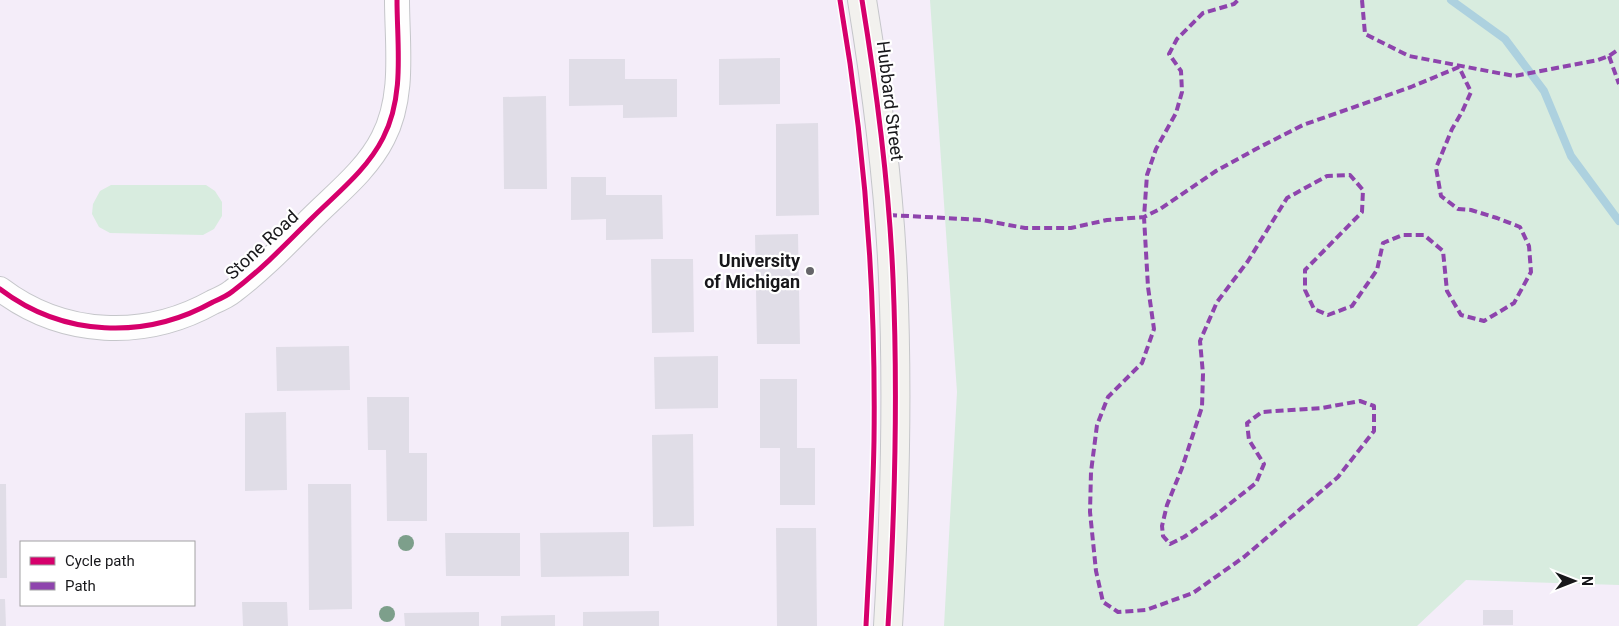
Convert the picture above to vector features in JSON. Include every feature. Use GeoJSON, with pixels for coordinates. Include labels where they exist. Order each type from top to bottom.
{"type":"FeatureCollection","features":[{"type":"Feature","properties":{"kind":"street","name":"Stone Road"},"geometry":{"type":"LineString","coordinates":[[0,289],[17,302],[58,320],[82,326],[118,328],[154,325],[194,313],[232,292],[272,258],[368,162],[384,137],[393,110],[398,84],[397,0]]}},
{"type":"Feature","properties":{"kind":"street","name":"Hubbard Street"},"geometry":{"type":"LineString","coordinates":[[862,0],[881,124],[893,276],[896,412],[888,626]]}},
{"type":"Feature","properties":{"kind":"shaded area","name":"University of Michigan"},"geometry":{"type":"Polygon","coordinates":[[[0,0],[1619,0],[1619,626],[0,626],[0,0]]]}},
{"type":"Feature","properties":{"kind":"green space"},"geometry":{"type":"Polygon","coordinates":[[[930,0],[1619,0],[1619,585],[1466,580],[1417,626],[944,626],[957,392],[930,0]]]}},
{"type":"Feature","properties":{"kind":"green space"},"geometry":{"type":"Polygon","coordinates":[[[111,185],[206,185],[215,191],[222,202],[222,216],[214,229],[203,235],[110,233],[99,227],[92,214],[93,204],[100,191],[111,185]]]}},
{"type":"Feature","properties":{"kind":"building"},"geometry":{"type":"Polygon","coordinates":[[[780,58],[780,104],[719,105],[719,59],[780,58]]]}},
{"type":"Feature","properties":{"kind":"building"},"geometry":{"type":"Polygon","coordinates":[[[569,59],[625,59],[625,79],[677,79],[677,117],[623,118],[623,105],[569,106],[569,59]]]}},
{"type":"Feature","properties":{"kind":"building"},"geometry":{"type":"Polygon","coordinates":[[[546,96],[547,189],[504,189],[503,97],[546,96]]]}},
{"type":"Feature","properties":{"kind":"building"},"geometry":{"type":"Polygon","coordinates":[[[818,123],[819,215],[776,216],[776,124],[818,123]]]}},
{"type":"Feature","properties":{"kind":"building"},"geometry":{"type":"Polygon","coordinates":[[[571,177],[606,177],[606,195],[662,195],[663,239],[606,240],[606,219],[571,220],[571,177]]]}},
{"type":"Feature","properties":{"kind":"building"},"geometry":{"type":"Polygon","coordinates":[[[798,234],[800,344],[757,344],[755,235],[798,234]]]}},
{"type":"Feature","properties":{"kind":"building"},"geometry":{"type":"Polygon","coordinates":[[[651,259],[693,259],[694,332],[652,333],[651,259]]]}},
{"type":"Feature","properties":{"kind":"building"},"geometry":{"type":"Polygon","coordinates":[[[349,346],[350,390],[277,391],[276,347],[349,346]]]}},
{"type":"Feature","properties":{"kind":"building"},"geometry":{"type":"Polygon","coordinates":[[[718,356],[718,408],[655,409],[654,357],[718,356]]]}},
{"type":"Feature","properties":{"kind":"building"},"geometry":{"type":"Polygon","coordinates":[[[760,379],[797,379],[797,448],[815,448],[815,505],[780,505],[780,448],[760,448],[760,379]]]}},
{"type":"Feature","properties":{"kind":"building"},"geometry":{"type":"Polygon","coordinates":[[[367,397],[409,397],[409,453],[427,453],[427,521],[387,521],[386,450],[368,450],[367,397]]]}},
{"type":"Feature","properties":{"kind":"building"},"geometry":{"type":"Polygon","coordinates":[[[286,412],[287,490],[245,491],[245,413],[286,412]]]}},
{"type":"Feature","properties":{"kind":"building"},"geometry":{"type":"Polygon","coordinates":[[[693,434],[694,526],[653,527],[652,435],[693,434]]]}},
{"type":"Feature","properties":{"kind":"building"},"geometry":{"type":"Polygon","coordinates":[[[0,484],[6,484],[7,578],[0,578],[0,484]]]}},
{"type":"Feature","properties":{"kind":"building"},"geometry":{"type":"Polygon","coordinates":[[[308,484],[351,484],[352,609],[309,610],[308,484]]]}},
{"type":"Feature","properties":{"kind":"building"},"geometry":{"type":"Polygon","coordinates":[[[776,528],[816,528],[817,626],[777,626],[776,528]]]}},
{"type":"Feature","properties":{"kind":"building"},"geometry":{"type":"Polygon","coordinates":[[[629,532],[629,576],[541,577],[540,533],[629,532]]]}},
{"type":"Feature","properties":{"kind":"building"},"geometry":{"type":"Polygon","coordinates":[[[445,533],[520,533],[520,576],[446,576],[445,533]]]}},
{"type":"Feature","properties":{"kind":"building"},"geometry":{"type":"Polygon","coordinates":[[[0,599],[5,599],[6,626],[0,626],[0,599]]]}},
{"type":"Feature","properties":{"kind":"building"},"geometry":{"type":"Polygon","coordinates":[[[242,602],[287,602],[288,626],[243,626],[242,602]]]}},
{"type":"Feature","properties":{"kind":"building"},"geometry":{"type":"Polygon","coordinates":[[[1483,610],[1513,610],[1513,625],[1483,625],[1483,610]]]}},
{"type":"Feature","properties":{"kind":"building"},"geometry":{"type":"Polygon","coordinates":[[[659,611],[659,626],[583,626],[583,612],[659,611]]]}},
{"type":"Feature","properties":{"kind":"building"},"geometry":{"type":"Polygon","coordinates":[[[479,612],[479,626],[405,626],[404,613],[479,612]]]}},
{"type":"Feature","properties":{"kind":"building"},"geometry":{"type":"Polygon","coordinates":[[[555,615],[555,626],[501,626],[501,616],[555,615]]]}},
{"type":"Feature","properties":{"kind":"waterway"},"geometry":{"type":"LineString","coordinates":[[1451,0],[1505,39],[1544,91],[1571,156],[1619,221]]}},
{"type":"Feature","properties":{"kind":"marked path"},"geometry":{"type":"LineString","coordinates":[[889,215],[982,220],[1025,228],[1071,228],[1107,220],[1144,217],[1160,209],[1216,171],[1303,125],[1411,87],[1459,67],[1471,92],[1452,129],[1436,168],[1441,196],[1458,209],[1471,210],[1520,227],[1529,246],[1531,272],[1514,303],[1484,321],[1461,315],[1447,291],[1443,251],[1424,235],[1403,235],[1383,243],[1377,270],[1352,306],[1328,315],[1314,309],[1305,290],[1305,270],[1362,212],[1363,190],[1350,175],[1327,176],[1287,198],[1248,261],[1217,302],[1200,341],[1203,374],[1202,407],[1182,468],[1167,505],[1162,526],[1163,536],[1170,544],[1184,537],[1256,483],[1264,464],[1249,440],[1247,423],[1262,412],[1322,408],[1360,401],[1374,406],[1374,431],[1338,477],[1244,557],[1193,593],[1146,610],[1118,612],[1103,602],[1096,571],[1090,512],[1091,472],[1097,425],[1108,397],[1142,363],[1154,329],[1148,287],[1144,217],[1147,175],[1156,149],[1176,113],[1182,92],[1181,71],[1169,54],[1177,39],[1203,13],[1234,4],[1238,0]]}},
{"type":"Feature","properties":{"kind":"marked path"},"geometry":{"type":"LineString","coordinates":[[1362,0],[1365,34],[1409,56],[1514,76],[1598,60],[1609,56],[1619,49]]}},
{"type":"Feature","properties":{"kind":"marked path"},"geometry":{"type":"LineString","coordinates":[[1609,56],[1619,84]]}},
{"type":"Feature","properties":{"kind":"cycle path"},"geometry":{"type":"LineString","coordinates":[[0,289],[24,305],[50,317],[77,324],[105,328],[160,323],[187,314],[231,293],[263,266],[360,171],[369,161],[383,138],[390,122],[397,88],[397,0]]}},
{"type":"Feature","properties":{"kind":"cycle path"},"geometry":{"type":"LineString","coordinates":[[840,0],[856,109],[871,275],[874,386],[873,464],[866,626]]}},
{"type":"Feature","properties":{"kind":"cycle path"},"geometry":{"type":"LineString","coordinates":[[862,0],[882,139],[889,208],[893,278],[895,452],[888,626]]}},
{"type":"Feature","properties":{"kind":"place","name":"University of Michigan"},"geometry":{"type":"Point","coordinates":[810,271]}}]}
